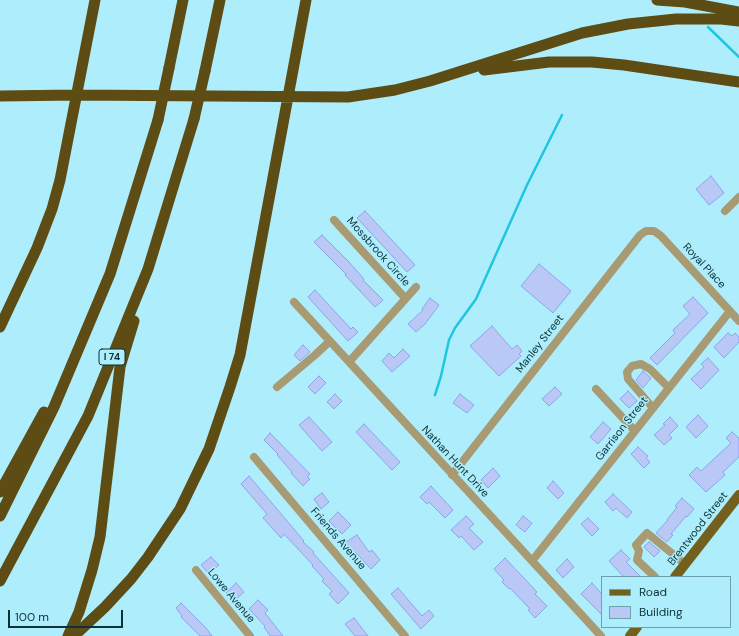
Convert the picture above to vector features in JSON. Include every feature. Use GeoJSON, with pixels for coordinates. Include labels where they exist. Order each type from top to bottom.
{"type":"FeatureCollection","features":[{"type":"Feature","properties":{"kind":"highway"},"geometry":{"type":"LineString","coordinates":[[0,327],[37,248],[52,209],[60,180],[95,0]]}},
{"type":"Feature","properties":{"kind":"highway"},"geometry":{"type":"LineString","coordinates":[[0,516],[35,448],[72,367],[110,274],[158,120],[183,0]]}},
{"type":"Feature","properties":{"kind":"highway","name":"I 74"},"geometry":{"type":"LineString","coordinates":[[0,581],[88,416],[148,269],[194,119],[216,24],[220,0]]}},
{"type":"Feature","properties":{"kind":"highway"},"geometry":{"type":"LineString","coordinates":[[74,636],[105,607],[131,579],[148,557],[180,509],[209,449],[240,355],[306,0]]}},
{"type":"Feature","properties":{"kind":"highway"},"geometry":{"type":"LineString","coordinates":[[657,0],[685,2],[739,12]]}},
{"type":"Feature","properties":{"kind":"highway"},"geometry":{"type":"LineString","coordinates":[[0,96],[76,95],[348,97],[394,90],[442,78],[582,33],[628,24],[676,20],[721,19],[739,21]]}},
{"type":"Feature","properties":{"kind":"highway"},"geometry":{"type":"LineString","coordinates":[[442,78],[499,68],[549,62],[585,62],[624,65],[739,82]]}},
{"type":"Feature","properties":{"kind":"highway"},"geometry":{"type":"LineString","coordinates":[[68,636],[79,612],[92,570],[100,536],[120,367],[148,269]]}},
{"type":"Feature","properties":{"kind":"highway"},"geometry":{"type":"LineString","coordinates":[[0,492],[54,394],[72,367]]}},
{"type":"Feature","properties":{"kind":"main road","name":"Brentwood Street"},"geometry":{"type":"LineString","coordinates":[[676,576],[739,495]]}},
{"type":"Feature","properties":{"kind":"main road"},"geometry":{"type":"LineString","coordinates":[[630,636],[636,628]]}},
{"type":"Feature","properties":{"kind":"street"},"geometry":{"type":"LineString","coordinates":[[725,211],[739,197]]}},
{"type":"Feature","properties":{"kind":"street","name":"Mossbrook Circle"},"geometry":{"type":"LineString","coordinates":[[334,220],[405,298]]}},
{"type":"Feature","properties":{"kind":"street","name":"Manley Street"},"geometry":{"type":"LineString","coordinates":[[452,475],[640,235],[646,231],[650,231]]}},
{"type":"Feature","properties":{"kind":"street","name":"Royal Place"},"geometry":{"type":"LineString","coordinates":[[650,231],[654,231],[661,236],[739,320]]}},
{"type":"Feature","properties":{"kind":"street"},"geometry":{"type":"LineString","coordinates":[[349,362],[416,287]]}},
{"type":"Feature","properties":{"kind":"street","name":"Nathan Hunt Drive"},"geometry":{"type":"LineString","coordinates":[[294,302],[601,636]]}},
{"type":"Feature","properties":{"kind":"street","name":"Garrison Street"},"geometry":{"type":"LineString","coordinates":[[532,562],[730,311]]}},
{"type":"Feature","properties":{"kind":"street"},"geometry":{"type":"LineString","coordinates":[[277,386],[330,341]]}},
{"type":"Feature","properties":{"kind":"street"},"geometry":{"type":"LineString","coordinates":[[653,408],[628,379],[627,372],[632,366],[640,364],[650,369],[669,388]]}},
{"type":"Feature","properties":{"kind":"street"},"geometry":{"type":"LineString","coordinates":[[596,389],[635,431]]}},
{"type":"Feature","properties":{"kind":"street","name":"Friends Avenue"},"geometry":{"type":"LineString","coordinates":[[254,457],[405,636]]}},
{"type":"Feature","properties":{"kind":"street"},"geometry":{"type":"LineString","coordinates":[[654,576],[637,560],[639,551],[636,545],[647,533],[685,564]]}},
{"type":"Feature","properties":{"kind":"street","name":"Lowe Avenue"},"geometry":{"type":"LineString","coordinates":[[196,570],[250,636]]}},
{"type":"Feature","properties":{"kind":"building"},"geometry":{"type":"Polygon","coordinates":[[[711,176],[724,193],[709,205],[696,189],[711,176]]]}},
{"type":"Feature","properties":{"kind":"building"},"geometry":{"type":"Polygon","coordinates":[[[365,211],[415,265],[407,272],[357,218],[365,211]]]}},
{"type":"Feature","properties":{"kind":"building"},"geometry":{"type":"Polygon","coordinates":[[[322,235],[383,300],[375,307],[345,275],[346,274],[314,242],[322,235]]]}},
{"type":"Feature","properties":{"kind":"building"},"geometry":{"type":"Polygon","coordinates":[[[539,264],[571,291],[553,313],[521,286],[539,264]]]}},
{"type":"Feature","properties":{"kind":"building"},"geometry":{"type":"Polygon","coordinates":[[[315,290],[351,329],[353,327],[358,332],[348,341],[308,297],[315,290]]]}},
{"type":"Feature","properties":{"kind":"building"},"geometry":{"type":"Polygon","coordinates":[[[693,297],[708,313],[657,365],[650,358],[675,333],[673,330],[690,314],[683,306],[693,297]]]}},
{"type":"Feature","properties":{"kind":"building"},"geometry":{"type":"Polygon","coordinates":[[[430,298],[439,305],[425,324],[416,332],[408,324],[423,310],[422,309],[430,298]]]}},
{"type":"Feature","properties":{"kind":"building"},"geometry":{"type":"Polygon","coordinates":[[[492,326],[512,349],[517,345],[522,351],[519,354],[521,356],[499,376],[470,346],[492,326]]]}},
{"type":"Feature","properties":{"kind":"building"},"geometry":{"type":"Polygon","coordinates":[[[728,333],[732,336],[735,333],[739,337],[739,342],[724,358],[714,347],[728,333]]]}},
{"type":"Feature","properties":{"kind":"building"},"geometry":{"type":"Polygon","coordinates":[[[303,345],[310,352],[300,361],[294,355],[303,345]]]}},
{"type":"Feature","properties":{"kind":"building"},"geometry":{"type":"Polygon","coordinates":[[[403,349],[410,356],[392,372],[382,361],[389,353],[394,358],[403,349]]]}},
{"type":"Feature","properties":{"kind":"building"},"geometry":{"type":"Polygon","coordinates":[[[708,358],[719,370],[701,389],[691,379],[704,367],[701,364],[708,358]]]}},
{"type":"Feature","properties":{"kind":"building"},"geometry":{"type":"Polygon","coordinates":[[[643,371],[651,378],[643,388],[636,380],[643,371]]]}},
{"type":"Feature","properties":{"kind":"building"},"geometry":{"type":"Polygon","coordinates":[[[319,376],[326,383],[315,394],[308,387],[319,376]]]}},
{"type":"Feature","properties":{"kind":"building"},"geometry":{"type":"Polygon","coordinates":[[[555,387],[562,394],[549,406],[542,399],[555,387]]]}},
{"type":"Feature","properties":{"kind":"building"},"geometry":{"type":"Polygon","coordinates":[[[628,391],[637,401],[629,408],[620,399],[628,391]]]}},
{"type":"Feature","properties":{"kind":"building"},"geometry":{"type":"Polygon","coordinates":[[[335,394],[342,401],[334,409],[327,402],[335,394]]]}},
{"type":"Feature","properties":{"kind":"building"},"geometry":{"type":"Polygon","coordinates":[[[460,394],[474,405],[467,413],[453,403],[460,394]]]}},
{"type":"Feature","properties":{"kind":"building"},"geometry":{"type":"Polygon","coordinates":[[[698,415],[708,426],[696,438],[686,427],[698,415]]]}},
{"type":"Feature","properties":{"kind":"building"},"geometry":{"type":"Polygon","coordinates":[[[309,417],[332,442],[322,451],[299,425],[309,417]]]}},
{"type":"Feature","properties":{"kind":"building"},"geometry":{"type":"Polygon","coordinates":[[[670,417],[678,426],[669,435],[672,438],[664,445],[654,435],[665,425],[663,424],[670,417]]]}},
{"type":"Feature","properties":{"kind":"building"},"geometry":{"type":"Polygon","coordinates":[[[603,422],[611,429],[598,444],[590,437],[603,422]]]}},
{"type":"Feature","properties":{"kind":"building"},"geometry":{"type":"Polygon","coordinates":[[[364,424],[400,462],[392,470],[356,432],[364,424]]]}},
{"type":"Feature","properties":{"kind":"building"},"geometry":{"type":"Polygon","coordinates":[[[732,432],[739,438],[739,457],[723,472],[725,475],[706,492],[689,475],[697,467],[701,471],[731,443],[726,438],[732,432]]]}},
{"type":"Feature","properties":{"kind":"building"},"geometry":{"type":"Polygon","coordinates":[[[270,433],[310,474],[307,477],[310,479],[303,486],[291,473],[292,472],[277,455],[278,454],[264,440],[270,433]]]}},
{"type":"Feature","properties":{"kind":"building"},"geometry":{"type":"Polygon","coordinates":[[[638,447],[648,456],[646,458],[650,462],[644,468],[631,454],[638,447]]]}},
{"type":"Feature","properties":{"kind":"building"},"geometry":{"type":"Polygon","coordinates":[[[493,468],[500,476],[488,488],[481,480],[493,468]]]}},
{"type":"Feature","properties":{"kind":"building"},"geometry":{"type":"Polygon","coordinates":[[[249,476],[304,541],[303,542],[314,552],[313,553],[349,593],[338,604],[329,594],[332,591],[322,581],[324,579],[312,566],[313,565],[284,534],[281,538],[263,518],[267,514],[241,484],[249,476]]]}},
{"type":"Feature","properties":{"kind":"building"},"geometry":{"type":"Polygon","coordinates":[[[553,481],[564,493],[558,499],[547,488],[553,481]]]}},
{"type":"Feature","properties":{"kind":"building"},"geometry":{"type":"Polygon","coordinates":[[[431,486],[453,510],[445,518],[429,502],[427,504],[420,497],[431,486]]]}},
{"type":"Feature","properties":{"kind":"building"},"geometry":{"type":"Polygon","coordinates":[[[322,493],[329,502],[321,509],[314,499],[322,493]]]}},
{"type":"Feature","properties":{"kind":"building"},"geometry":{"type":"Polygon","coordinates":[[[613,494],[632,512],[627,518],[616,508],[613,511],[605,502],[613,494]]]}},
{"type":"Feature","properties":{"kind":"building"},"geometry":{"type":"Polygon","coordinates":[[[682,498],[694,509],[671,534],[673,535],[667,542],[656,533],[668,520],[677,507],[675,506],[682,498]]]}},
{"type":"Feature","properties":{"kind":"building"},"geometry":{"type":"Polygon","coordinates":[[[338,512],[351,525],[342,534],[329,521],[338,512]]]}},
{"type":"Feature","properties":{"kind":"building"},"geometry":{"type":"Polygon","coordinates":[[[466,516],[474,524],[469,528],[483,542],[474,550],[461,536],[459,538],[451,530],[466,516]]]}},
{"type":"Feature","properties":{"kind":"building"},"geometry":{"type":"Polygon","coordinates":[[[523,516],[532,523],[525,532],[516,525],[523,516]]]}},
{"type":"Feature","properties":{"kind":"building"},"geometry":{"type":"Polygon","coordinates":[[[588,518],[599,529],[592,536],[581,524],[588,518]]]}},
{"type":"Feature","properties":{"kind":"building"},"geometry":{"type":"Polygon","coordinates":[[[357,535],[369,552],[372,550],[380,560],[371,569],[355,552],[354,553],[346,542],[357,535]]]}},
{"type":"Feature","properties":{"kind":"building"},"geometry":{"type":"Polygon","coordinates":[[[649,542],[660,551],[654,557],[644,547],[649,542]]]}},
{"type":"Feature","properties":{"kind":"building"},"geometry":{"type":"Polygon","coordinates":[[[621,550],[630,559],[626,562],[640,576],[623,576],[609,561],[621,550]]]}},
{"type":"Feature","properties":{"kind":"building"},"geometry":{"type":"Polygon","coordinates":[[[211,557],[219,565],[209,574],[201,565],[211,557]]]}},
{"type":"Feature","properties":{"kind":"building"},"geometry":{"type":"Polygon","coordinates":[[[505,558],[537,592],[535,594],[547,606],[535,618],[528,610],[530,609],[510,588],[509,589],[502,582],[504,580],[494,569],[505,558]]]}},
{"type":"Feature","properties":{"kind":"building"},"geometry":{"type":"Polygon","coordinates":[[[567,559],[574,567],[563,578],[556,570],[567,559]]]}},
{"type":"Feature","properties":{"kind":"building"},"geometry":{"type":"Polygon","coordinates":[[[236,583],[244,592],[234,601],[226,593],[236,583]]]}},
{"type":"Feature","properties":{"kind":"building"},"geometry":{"type":"Polygon","coordinates":[[[592,583],[601,593],[601,614],[581,594],[592,583]]]}},
{"type":"Feature","properties":{"kind":"building"},"geometry":{"type":"Polygon","coordinates":[[[398,588],[422,616],[429,610],[434,616],[421,629],[391,594],[398,588]]]}},
{"type":"Feature","properties":{"kind":"building"},"geometry":{"type":"Polygon","coordinates":[[[258,600],[268,610],[265,613],[283,636],[270,636],[264,627],[265,626],[249,609],[258,600]]]}},
{"type":"Feature","properties":{"kind":"building"},"geometry":{"type":"Polygon","coordinates":[[[181,603],[212,636],[200,636],[181,617],[182,616],[176,608],[181,603]]]}},
{"type":"Feature","properties":{"kind":"building"},"geometry":{"type":"Polygon","coordinates":[[[354,618],[368,636],[355,636],[345,624],[354,618]]]}},
{"type":"Feature","properties":{"kind":"waterway"},"geometry":{"type":"LineString","coordinates":[[708,27],[739,57]]}},
{"type":"Feature","properties":{"kind":"waterway"},"geometry":{"type":"LineString","coordinates":[[435,395],[449,340],[455,328],[476,299],[527,185],[562,115]]}}]}
